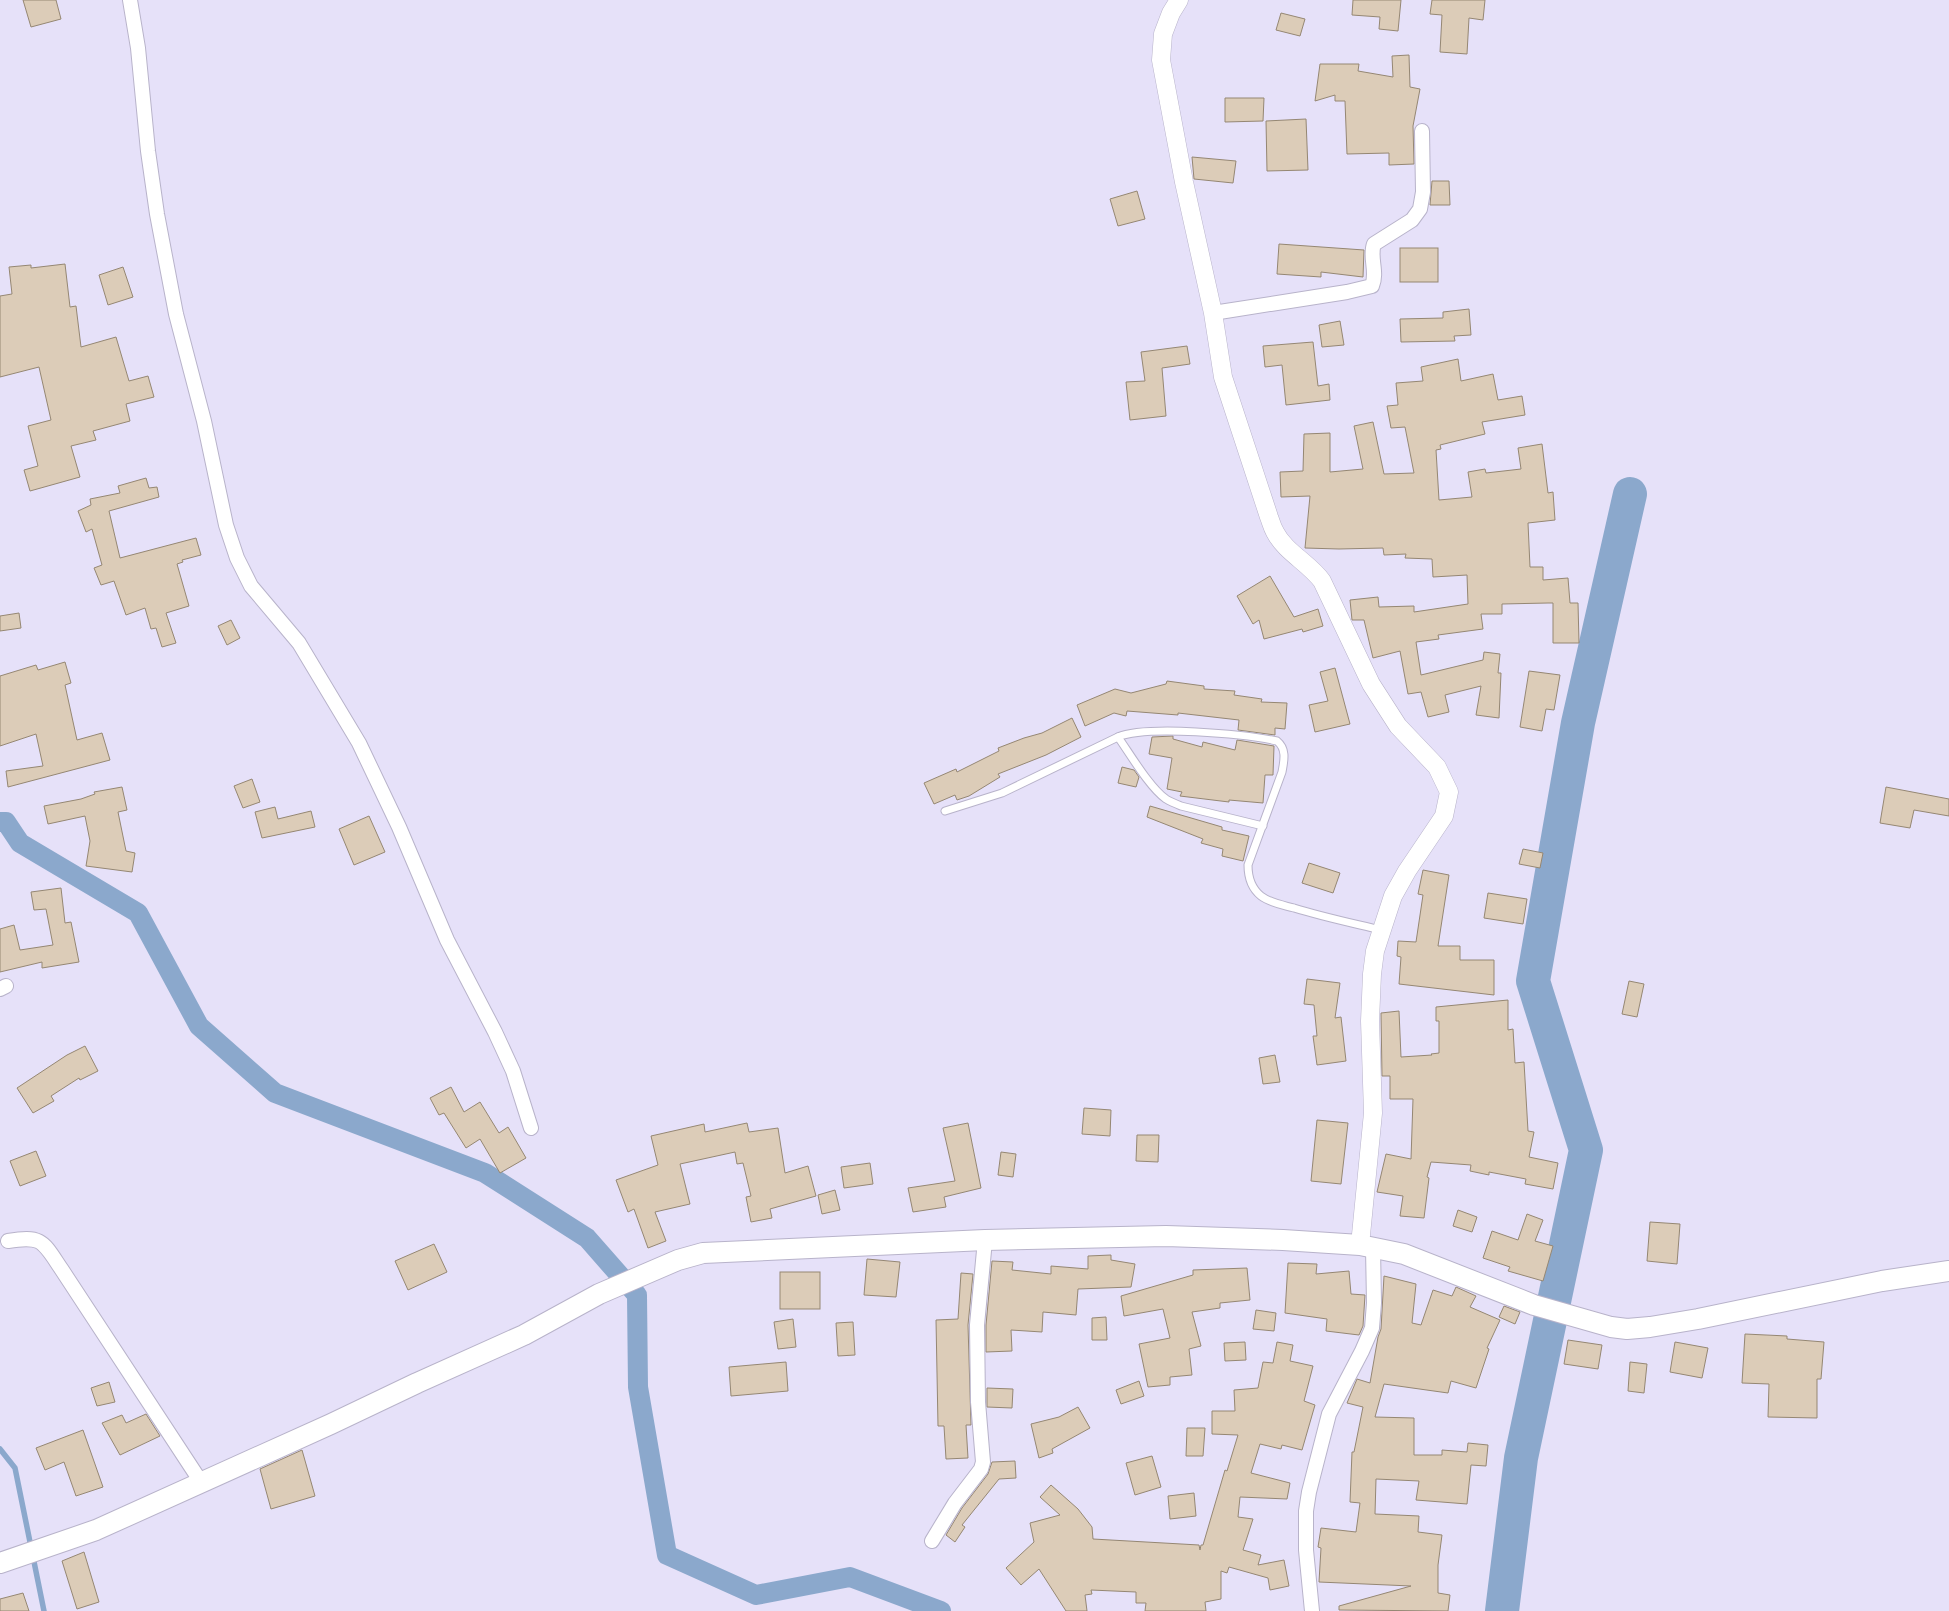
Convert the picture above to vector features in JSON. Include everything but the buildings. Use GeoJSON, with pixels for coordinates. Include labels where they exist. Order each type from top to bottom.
{"type":"FeatureCollection","features":[{"type":"Feature","properties":{"kind":"main road"},"geometry":{"type":"LineString","coordinates":[[8,1560],[96,1530],[524,1336],[599,1294],[645,1273],[678,1260],[703,1253],[985,1240],[1166,1236],[1282,1240],[1367,1246],[1404,1254],[1534,1306],[1611,1327],[1626,1329],[1661,1325],[1882,1281],[1949,1271]]}},
{"type":"Feature","properties":{"kind":"street"},"geometry":{"type":"LineString","coordinates":[[130,0],[138,48],[148,151],[157,214],[176,314],[204,421],[226,524],[237,558],[252,586],[299,644],[359,743],[399,828],[446,940],[506,1056],[522,1094],[531,1128]]}},
{"type":"Feature","properties":{"kind":"street"},"geometry":{"type":"LineString","coordinates":[[1179,0],[1171,13],[1163,34],[1161,60],[1184,182],[1213,313],[1223,377],[1275,533],[1322,581],[1371,684],[1398,726],[1437,767],[1447,786],[1448,801],[1444,816],[1407,871],[1393,896],[1381,930],[1372,974],[1370,1022],[1373,1113],[1367,1246],[1374,1303],[1372,1328],[1362,1352],[1328,1414],[1309,1492],[1306,1511],[1306,1550],[1312,1611]]}},
{"type":"Feature","properties":{"kind":"street"},"geometry":{"type":"LineString","coordinates":[[1213,313],[1347,292],[1372,286],[1375,278],[1372,249],[1374,244],[1412,220],[1420,209],[1423,192],[1422,131]]}},
{"type":"Feature","properties":{"kind":"street"},"geometry":{"type":"LineString","coordinates":[[8,1241],[32,1238],[43,1244],[201,1482]]}},
{"type":"Feature","properties":{"kind":"street"},"geometry":{"type":"LineString","coordinates":[[932,1541],[955,1503],[981,1469],[983,1462],[978,1402],[977,1324],[985,1240]]}},
{"type":"Feature","properties":{"kind":"lane"},"geometry":{"type":"LineString","coordinates":[[945,811],[1002,793],[1132,732],[1154,731],[1221,735],[1277,741],[1284,750],[1283,764],[1248,865],[1253,888],[1262,897],[1271,902],[1381,930]]}},
{"type":"Feature","properties":{"kind":"lane"},"geometry":{"type":"LineString","coordinates":[[1118,737],[1146,776],[1162,796],[1169,801],[1181,806],[1263,826]]}},
{"type":"Feature","properties":{"kind":"waterway"},"geometry":{"type":"LineString","coordinates":[[1502,1611],[1521,1458],[1586,1150],[1533,981],[1578,723],[1630,494]]}},
{"type":"Feature","properties":{"kind":"waterway"},"geometry":{"type":"LineString","coordinates":[[0,822],[6,822],[20,843],[138,913],[199,1026],[275,1093],[485,1173],[587,1238],[637,1295],[638,1387],[667,1555],[756,1595],[850,1577],[941,1611]]}},
{"type":"Feature","properties":{"kind":"waterway"},"geometry":{"type":"LineString","coordinates":[[0,1449],[15,1468],[44,1611]]}}]}
